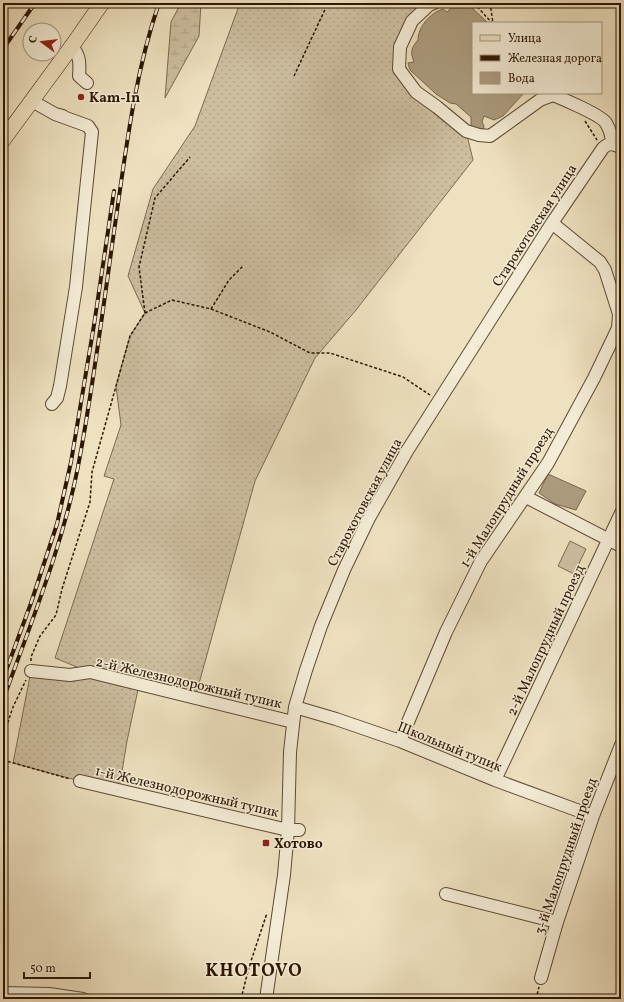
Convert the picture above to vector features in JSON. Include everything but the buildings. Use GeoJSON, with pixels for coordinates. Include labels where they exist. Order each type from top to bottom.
{"type":"FeatureCollection","features":[{"type":"Feature","properties":{"kind":"main road"},"geometry":{"type":"LineString","coordinates":[[3,140],[102,3]]}},
{"type":"Feature","properties":{"kind":"street"},"geometry":{"type":"LineString","coordinates":[[434,3],[429,5],[412,21],[400,47],[399,69],[416,92],[466,131],[479,136],[490,136],[540,100],[553,95],[573,103],[605,122],[612,138],[612,146]]}},
{"type":"Feature","properties":{"kind":"street"},"geometry":{"type":"LineString","coordinates":[[72,46],[78,53],[80,62],[79,76],[86,83]]}},
{"type":"Feature","properties":{"kind":"street"},"geometry":{"type":"LineString","coordinates":[[32,101],[55,114],[88,126],[92,132],[76,287],[60,386],[57,398],[52,404]]}},
{"type":"Feature","properties":{"kind":"street"},"geometry":{"type":"LineString","coordinates":[[55,114],[94,122]]}},
{"type":"Feature","properties":{"kind":"street","name":"Старохотовская улица"},"geometry":{"type":"LineString","coordinates":[[266,999],[293,830],[290,752],[295,707],[321,626],[344,570],[373,511],[407,451],[552,223],[612,146]]}},
{"type":"Feature","properties":{"kind":"street","name":"1-й Малопрудный проезд"},"geometry":{"type":"LineString","coordinates":[[400,742],[446,632],[481,561],[548,463],[594,378],[618,328],[619,314],[605,270],[600,262],[552,223]]}},
{"type":"Feature","properties":{"kind":"street"},"geometry":{"type":"LineString","coordinates":[[526,497],[621,546]]}},
{"type":"Feature","properties":{"kind":"street","name":"2-й Малопрудный проезд"},"geometry":{"type":"LineString","coordinates":[[496,780],[621,513]]}},
{"type":"Feature","properties":{"kind":"street","name":"2-й Железнодорожный тупик"},"geometry":{"type":"LineString","coordinates":[[31,671],[70,675],[90,672],[293,722]]}},
{"type":"Feature","properties":{"kind":"street","name":"Школьный тупик"},"geometry":{"type":"LineString","coordinates":[[295,707],[336,719],[400,742],[593,816]]}},
{"type":"Feature","properties":{"kind":"street","name":"3-й Малопрудный проезд"},"geometry":{"type":"LineString","coordinates":[[541,978],[557,922],[593,816],[621,745]]}},
{"type":"Feature","properties":{"kind":"street","name":"1-й Железнодорожный тупик"},"geometry":{"type":"LineString","coordinates":[[80,781],[293,830]]}},
{"type":"Feature","properties":{"kind":"street"},"geometry":{"type":"LineString","coordinates":[[446,894],[557,922]]}},
{"type":"Feature","properties":{"kind":"street"},"geometry":{"type":"LineString","coordinates":[[3,993],[49,994],[83,999]]}},
{"type":"Feature","properties":{"kind":"path"},"geometry":{"type":"LineString","coordinates":[[294,76],[328,3]]}},
{"type":"Feature","properties":{"kind":"path"},"geometry":{"type":"LineString","coordinates":[[474,3],[491,22]]}},
{"type":"Feature","properties":{"kind":"path"},"geometry":{"type":"LineString","coordinates":[[490,3],[492,22]]}},
{"type":"Feature","properties":{"kind":"path"},"geometry":{"type":"LineString","coordinates":[[573,103],[612,146]]}},
{"type":"Feature","properties":{"kind":"path"},"geometry":{"type":"LineString","coordinates":[[145,313],[139,267],[155,198],[190,157]]}},
{"type":"Feature","properties":{"kind":"path"},"geometry":{"type":"LineString","coordinates":[[211,309],[229,280],[243,266]]}},
{"type":"Feature","properties":{"kind":"path"},"geometry":{"type":"LineString","coordinates":[[3,737],[13,707],[31,671],[31,657],[40,636],[56,615],[62,589],[90,502],[92,472],[130,336],[145,313],[172,300],[211,309],[270,332],[310,353],[330,353],[403,377],[439,401]]}},
{"type":"Feature","properties":{"kind":"path"},"geometry":{"type":"LineString","coordinates":[[3,760],[80,781]]}},
{"type":"Feature","properties":{"kind":"path"},"geometry":{"type":"LineString","coordinates":[[241,999],[249,967],[267,913]]}},
{"type":"Feature","properties":{"kind":"green space"},"geometry":{"type":"Polygon","coordinates":[[[181,3],[201,3],[199,36],[165,98],[171,22],[181,3]]]}},
{"type":"Feature","properties":{"kind":"green space"},"geometry":{"type":"Polygon","coordinates":[[[240,3],[434,3],[412,21],[399,69],[466,131],[473,160],[356,310],[315,358],[255,481],[195,698],[139,685],[127,741],[119,790],[13,763],[31,671],[89,672],[55,658],[114,479],[104,476],[121,425],[116,386],[130,336],[145,313],[128,276],[153,189],[195,126],[240,3]]]}},
{"type":"Feature","properties":{"kind":"green space"},"geometry":{"type":"Polygon","coordinates":[[[570,541],[586,549],[574,574],[558,566],[570,541]]]}},
{"type":"Feature","properties":{"kind":"water"},"geometry":{"type":"Polygon","coordinates":[[[461,3],[467,3],[487,22],[472,22],[472,94],[523,94],[503,116],[494,120],[484,116],[482,122],[484,126],[483,132],[471,131],[471,117],[456,104],[450,103],[436,94],[410,70],[408,63],[414,62],[412,50],[418,40],[422,26],[429,17],[443,9],[447,12],[452,7],[461,3]]]}},
{"type":"Feature","properties":{"kind":"water"},"geometry":{"type":"Polygon","coordinates":[[[548,474],[586,491],[576,510],[555,504],[539,493],[548,474]]]}},
{"type":"Feature","properties":{"kind":"railway"},"geometry":{"type":"LineString","coordinates":[[3,49],[35,3]]}},
{"type":"Feature","properties":{"kind":"railway"},"geometry":{"type":"LineString","coordinates":[[3,700],[47,580],[74,487],[100,334],[133,106],[144,54],[159,3]]}},
{"type":"Feature","properties":{"kind":"railway"},"geometry":{"type":"LineString","coordinates":[[3,679],[31,603],[57,524],[71,462],[94,325],[114,191]]}},
{"type":"Feature","properties":{"kind":"place","name":"Kam-In"},"geometry":{"type":"Point","coordinates":[81,97]}},
{"type":"Feature","properties":{"kind":"place","name":"Хотово"},"geometry":{"type":"Point","coordinates":[266,843]}},
{"type":"Feature","properties":{"kind":"district","name":"KHOTOVO"},"geometry":{"type":"Point","coordinates":[254,970]}}]}
